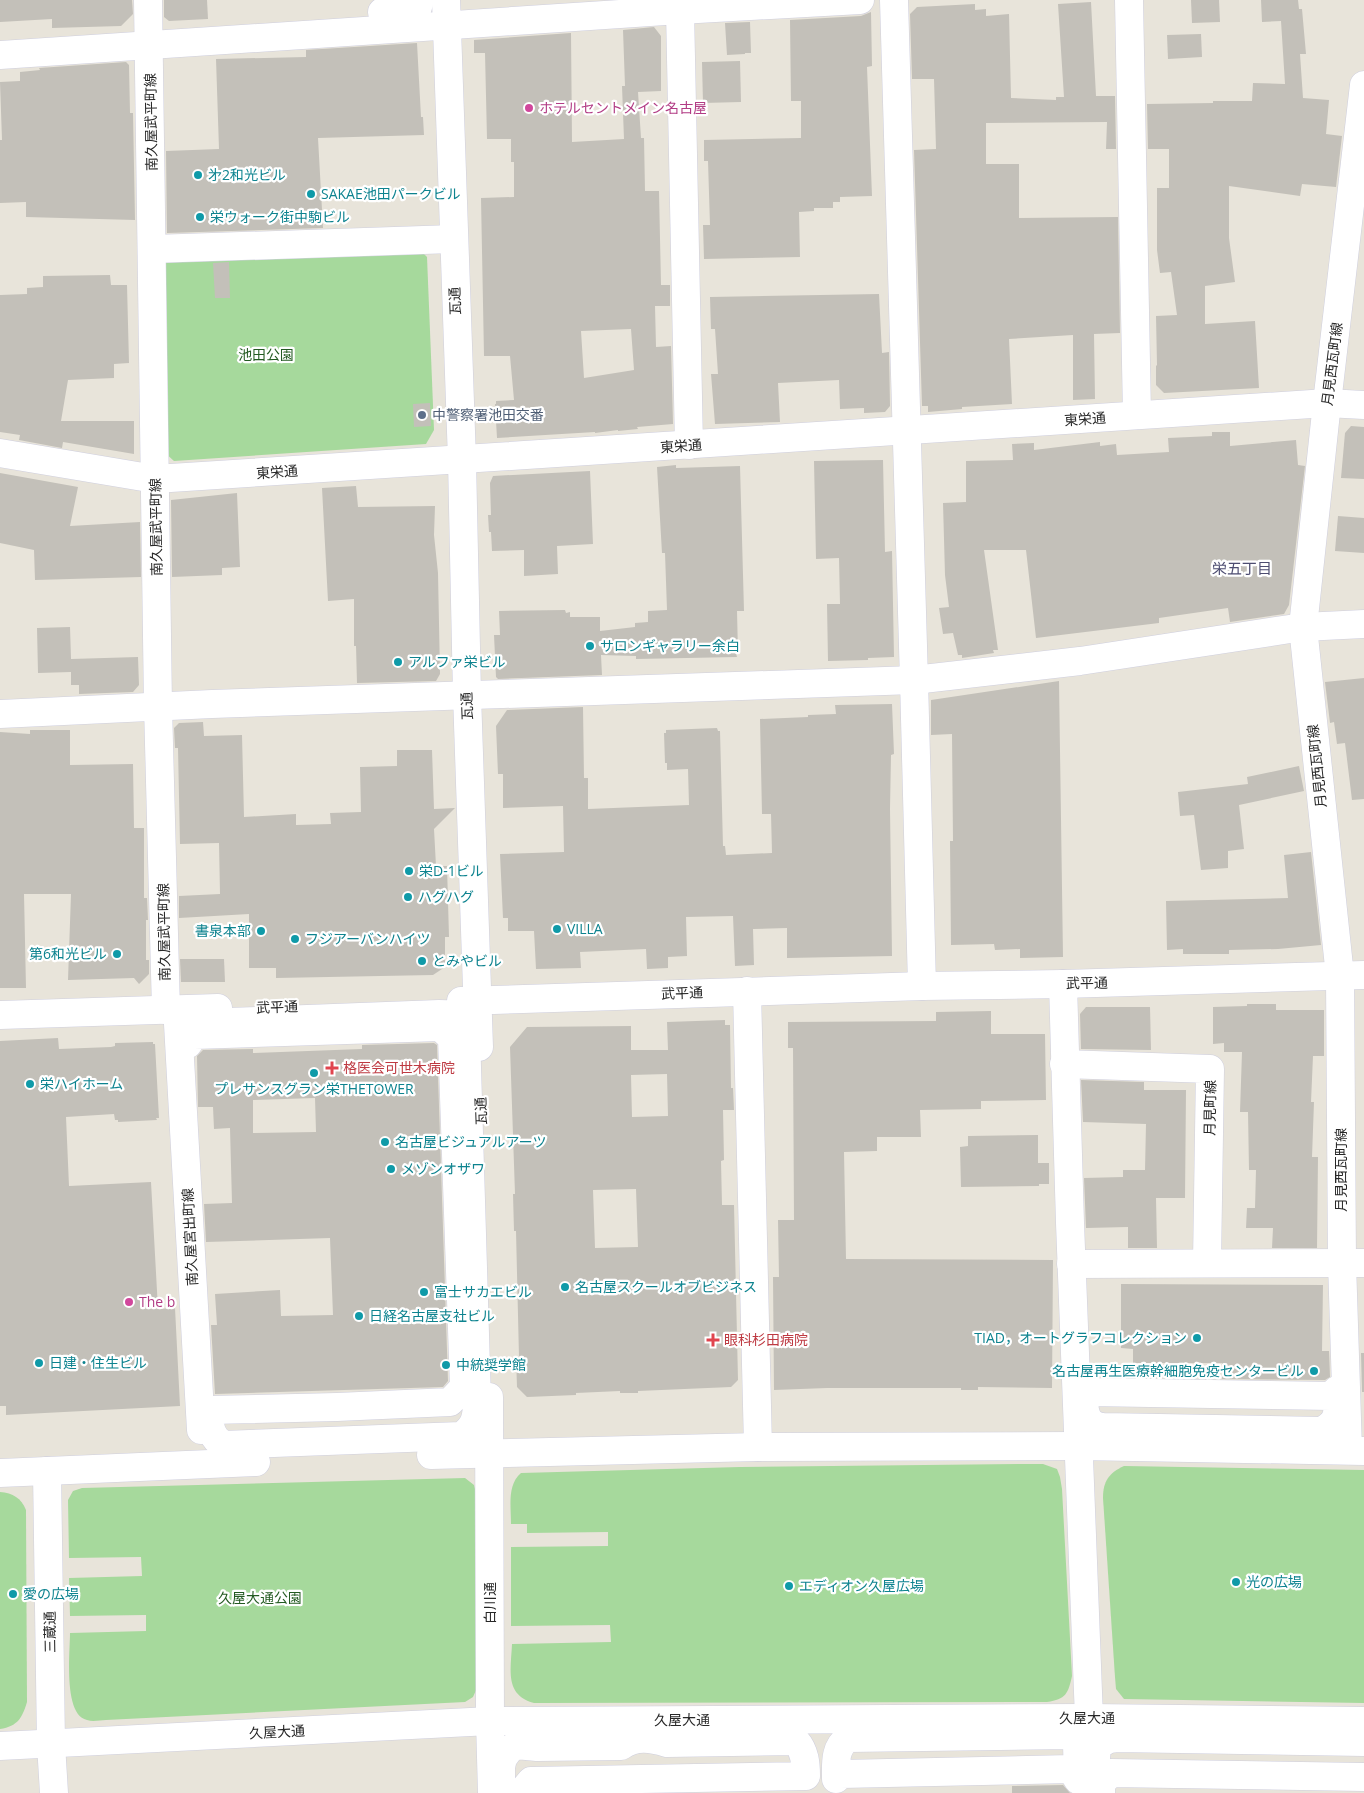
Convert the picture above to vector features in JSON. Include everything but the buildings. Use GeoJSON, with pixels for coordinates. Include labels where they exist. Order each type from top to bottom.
{"type":"FeatureCollection","features":[{"type":"Feature","properties":{"kind":"street"},"geometry":{"type":"LineString","coordinates":[[148,0],[150,44]]}},
{"type":"Feature","properties":{"kind":"street"},"geometry":{"type":"LineString","coordinates":[[420,0],[417,10],[165,26],[156,17],[156,30],[160,33],[416,18],[427,11],[434,0]]}},
{"type":"Feature","properties":{"kind":"street"},"geometry":{"type":"LineString","coordinates":[[0,55],[150,44],[446,13],[680,10],[860,0]]}},
{"type":"Feature","properties":{"kind":"street"},"geometry":{"type":"LineString","coordinates":[[894,0],[922,986]]}},
{"type":"Feature","properties":{"kind":"street"},"geometry":{"type":"LineString","coordinates":[[1129,0],[1137,415]]}},
{"type":"Feature","properties":{"kind":"street"},"geometry":{"type":"LineString","coordinates":[[680,10],[689,445]]}},
{"type":"Feature","properties":{"kind":"street","name":"瓦通"},"geometry":{"type":"LineString","coordinates":[[446,13],[462,460],[467,696],[478,1000],[489,1412]]}},
{"type":"Feature","properties":{"kind":"street","name":"南久屋武平町線"},"geometry":{"type":"LineString","coordinates":[[150,44],[158,706],[172,1010]]}},
{"type":"Feature","properties":{"kind":"street","name":"月見西瓦町線"},"geometry":{"type":"LineString","coordinates":[[1359,1444],[1358,1269],[1352,976],[1303,627],[1364,85]]}},
{"type":"Feature","properties":{"kind":"street"},"geometry":{"type":"LineString","coordinates":[[153,249],[453,239]]}},
{"type":"Feature","properties":{"kind":"street","name":"東栄通"},"geometry":{"type":"LineString","coordinates":[[0,453],[155,479],[1327,403],[1364,404]]}},
{"type":"Feature","properties":{"kind":"street"},"geometry":{"type":"LineString","coordinates":[[0,714],[158,706],[914,680],[1080,660],[1303,627],[1364,624]]}},
{"type":"Feature","properties":{"kind":"street","name":"武平通"},"geometry":{"type":"LineString","coordinates":[[0,1015],[747,991],[1352,976]]}},
{"type":"Feature","properties":{"kind":"street"},"geometry":{"type":"LineString","coordinates":[[1064,984],[1064,1064],[1089,1718],[1088,1793]]}},
{"type":"Feature","properties":{"kind":"street"},"geometry":{"type":"LineString","coordinates":[[747,991],[758,1447]]}},
{"type":"Feature","properties":{"kind":"street","name":"南久屋宮出町線"},"geometry":{"type":"LineString","coordinates":[[172,1010],[202,1463]]}},
{"type":"Feature","properties":{"kind":"street"},"geometry":{"type":"LineString","coordinates":[[438,1014],[453,1014],[458,1017],[462,1020],[466,1034],[477,1401],[476,1421],[461,1436],[224,1444],[217,1441],[210,1430],[209,1410],[450,1402],[464,1387],[452,1038],[440,1027],[396,1027],[194,1035],[188,1044],[189,1029],[194,1024],[201,1023],[438,1014]]}},
{"type":"Feature","properties":{"kind":"street","name":"月見町線"},"geometry":{"type":"LineString","coordinates":[[1064,1064],[1210,1069],[1207,1263]]}},
{"type":"Feature","properties":{"kind":"street"},"geometry":{"type":"LineString","coordinates":[[1071,1264],[1207,1263],[1358,1269],[1364,1389]]}},
{"type":"Feature","properties":{"kind":"street"},"geometry":{"type":"LineString","coordinates":[[1084,1388],[1089,1392],[1331,1396],[1337,1390],[1338,1412],[1333,1423],[1321,1431],[1103,1428],[1094,1426],[1086,1416],[1084,1388]]}},
{"type":"Feature","properties":{"kind":"street","name":"白川通"},"geometry":{"type":"LineString","coordinates":[[489,1412],[492,1793]]}},
{"type":"Feature","properties":{"kind":"street"},"geometry":{"type":"LineString","coordinates":[[0,1472],[47,1472],[202,1463],[490,1453],[758,1447],[1359,1444]]}},
{"type":"Feature","properties":{"kind":"street","name":"三蔵通"},"geometry":{"type":"LineString","coordinates":[[47,1472],[51,1744],[54,1793]]}},
{"type":"Feature","properties":{"kind":"street","name":"久屋大通"},"geometry":{"type":"LineString","coordinates":[[0,1746],[490,1721],[1089,1718],[1364,1721]]}},
{"type":"Feature","properties":{"kind":"street"},"geometry":{"type":"LineString","coordinates":[[820,1719],[821,1793]]}},
{"type":"Feature","properties":{"kind":"street"},"geometry":{"type":"LineString","coordinates":[[1071,1735],[1076,1740],[1078,1747],[1078,1780],[1071,1769],[841,1774],[836,1780],[838,1750],[842,1742],[848,1738],[1071,1735]]}},
{"type":"Feature","properties":{"kind":"street"},"geometry":{"type":"LineString","coordinates":[[501,1793],[503,1758],[516,1745],[537,1747],[621,1746],[631,1740],[654,1739],[667,1743],[796,1741],[802,1750],[806,1762],[806,1776],[531,1781],[521,1793]]}},
{"type":"Feature","properties":{"kind":"street"},"geometry":{"type":"LineString","coordinates":[[1095,1793],[1096,1746],[1109,1739],[1364,1742]]}},
{"type":"Feature","properties":{"kind":"street"},"geometry":{"type":"LineString","coordinates":[[1101,1793],[1101,1783],[1111,1774],[1364,1777]]}},
{"type":"Feature","properties":{"kind":"green space","name":"池田公園"},"geometry":{"type":"Polygon","coordinates":[[[420,250],[427,257],[434,430],[426,444],[174,461],[164,452],[162,265],[169,259],[420,250]]]}},
{"type":"Feature","properties":{"kind":"green space","name":"エディオン久屋広場"},"geometry":{"type":"Polygon","coordinates":[[[1043,1464],[1057,1469],[1062,1489],[1072,1676],[1065,1695],[1058,1699],[1047,1702],[534,1703],[518,1694],[511,1680],[512,1644],[611,1642],[610,1625],[511,1626],[511,1547],[608,1546],[608,1532],[527,1533],[527,1524],[511,1524],[510,1503],[512,1490],[521,1473],[740,1467],[1043,1464]]]}},
{"type":"Feature","properties":{"kind":"green space","name":"光の広場"},"geometry":{"type":"Polygon","coordinates":[[[1124,1466],[1364,1470],[1364,1703],[1124,1699],[1116,1689],[1103,1498],[1104,1487],[1108,1478],[1124,1466]]]}},
{"type":"Feature","properties":{"kind":"green space","name":"久屋大通公園"},"geometry":{"type":"Polygon","coordinates":[[[465,1478],[474,1485],[476,1493],[477,1688],[473,1697],[465,1702],[94,1721],[79,1716],[71,1695],[69,1668],[70,1633],[146,1631],[146,1615],[70,1616],[69,1578],[142,1576],[141,1557],[69,1558],[68,1500],[73,1491],[82,1488],[465,1478]]]}},
{"type":"Feature","properties":{"kind":"green space","name":"愛の広場"},"geometry":{"type":"Polygon","coordinates":[[[0,1492],[16,1497],[22,1502],[26,1510],[27,1702],[23,1713],[15,1723],[0,1729],[0,1492]]]}},
{"type":"Feature","properties":{"kind":"place","name":"ホテルセントメイン名古屋"},"geometry":{"type":"Point","coordinates":[529,108]}},
{"type":"Feature","properties":{"kind":"place","name":"㐧2和光ビル"},"geometry":{"type":"Point","coordinates":[198,175]}},
{"type":"Feature","properties":{"kind":"place","name":"SAKAE池田パークビル"},"geometry":{"type":"Point","coordinates":[311,194]}},
{"type":"Feature","properties":{"kind":"place","name":"栄ウォーク街中駒ビル"},"geometry":{"type":"Point","coordinates":[200,217]}},
{"type":"Feature","properties":{"kind":"place","name":"中警察署池田交番"},"geometry":{"type":"Point","coordinates":[422,415]}},
{"type":"Feature","properties":{"kind":"place","name":"サロンギャラリー余白"},"geometry":{"type":"Point","coordinates":[590,646]}},
{"type":"Feature","properties":{"kind":"place","name":"アルファ栄ビル"},"geometry":{"type":"Point","coordinates":[398,662]}},
{"type":"Feature","properties":{"kind":"place","name":"栄D-1ビル"},"geometry":{"type":"Point","coordinates":[409,871]}},
{"type":"Feature","properties":{"kind":"place","name":"ハグハグ"},"geometry":{"type":"Point","coordinates":[408,897]}},
{"type":"Feature","properties":{"kind":"place","name":"VILLA"},"geometry":{"type":"Point","coordinates":[557,929]}},
{"type":"Feature","properties":{"kind":"place","name":"書泉本部"},"geometry":{"type":"Point","coordinates":[261,931]}},
{"type":"Feature","properties":{"kind":"place","name":"フジアーバンハイツ"},"geometry":{"type":"Point","coordinates":[295,939]}},
{"type":"Feature","properties":{"kind":"place","name":"第6和光ビル"},"geometry":{"type":"Point","coordinates":[117,954]}},
{"type":"Feature","properties":{"kind":"place","name":"とみやビル"},"geometry":{"type":"Point","coordinates":[422,961]}},
{"type":"Feature","properties":{"kind":"place","name":"格医会可世木病院"},"geometry":{"type":"Point","coordinates":[332,1068]}},
{"type":"Feature","properties":{"kind":"place","name":"プレサンスグラン栄THETOWER"},"geometry":{"type":"Point","coordinates":[314,1073]}},
{"type":"Feature","properties":{"kind":"place","name":"栄ハイホーム"},"geometry":{"type":"Point","coordinates":[30,1084]}},
{"type":"Feature","properties":{"kind":"place","name":"名古屋ビジュアルアーツ"},"geometry":{"type":"Point","coordinates":[385,1142]}},
{"type":"Feature","properties":{"kind":"place","name":"メゾンオザワ"},"geometry":{"type":"Point","coordinates":[391,1169]}},
{"type":"Feature","properties":{"kind":"place","name":"名古屋スクールオブビジネス"},"geometry":{"type":"Point","coordinates":[565,1287]}},
{"type":"Feature","properties":{"kind":"place","name":"富士サカエビル"},"geometry":{"type":"Point","coordinates":[424,1292]}},
{"type":"Feature","properties":{"kind":"place","name":"The b"},"geometry":{"type":"Point","coordinates":[129,1302]}},
{"type":"Feature","properties":{"kind":"place","name":"日経名古屋支社ビル"},"geometry":{"type":"Point","coordinates":[359,1316]}},
{"type":"Feature","properties":{"kind":"place","name":"TIAD，オートグラフコレクション"},"geometry":{"type":"Point","coordinates":[1197,1338]}},
{"type":"Feature","properties":{"kind":"place","name":"眼科杉田病院"},"geometry":{"type":"Point","coordinates":[713,1340]}},
{"type":"Feature","properties":{"kind":"place","name":"日建・住生ビル"},"geometry":{"type":"Point","coordinates":[39,1363]}},
{"type":"Feature","properties":{"kind":"place","name":"中統奨学館"},"geometry":{"type":"Point","coordinates":[446,1365]}},
{"type":"Feature","properties":{"kind":"place","name":"名古屋再生医療幹細胞免疫センタービル"},"geometry":{"type":"Point","coordinates":[1314,1371]}},
{"type":"Feature","properties":{"kind":"place","name":"光の広場"},"geometry":{"type":"Point","coordinates":[1236,1582]}},
{"type":"Feature","properties":{"kind":"place","name":"エディオン久屋広場"},"geometry":{"type":"Point","coordinates":[789,1586]}},
{"type":"Feature","properties":{"kind":"place","name":"愛の広場"},"geometry":{"type":"Point","coordinates":[13,1594]}},
{"type":"Feature","properties":{"kind":"district","name":"栄五丁目"},"geometry":{"type":"Point","coordinates":[1242,569]}}]}
